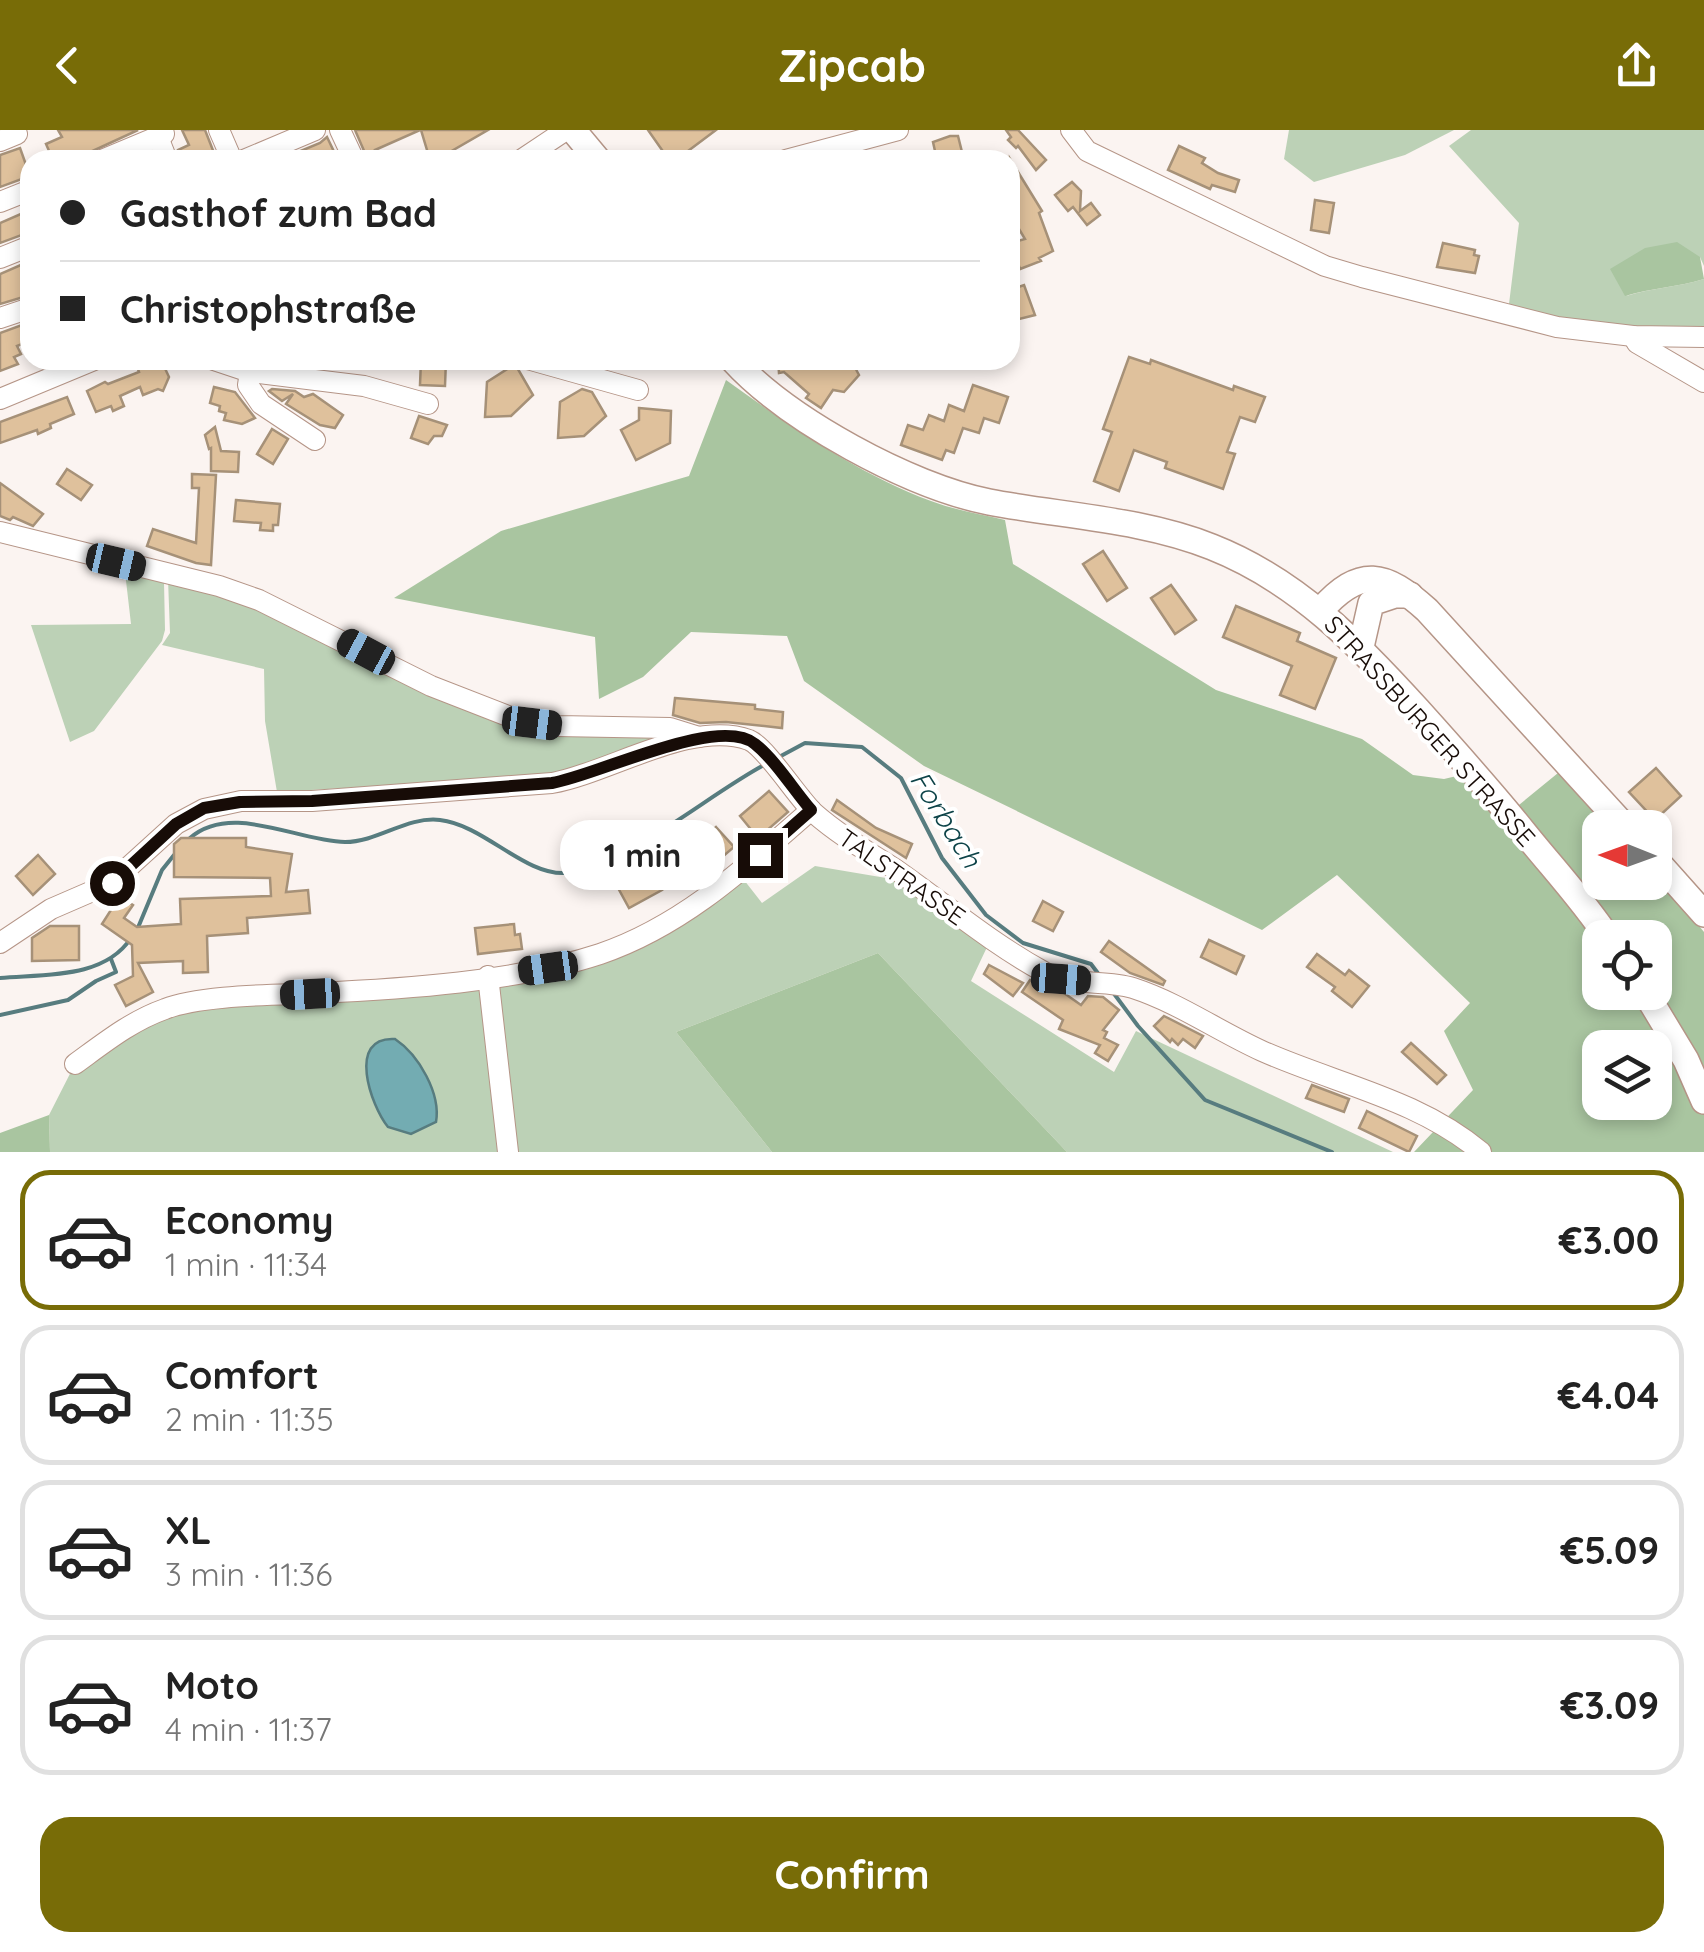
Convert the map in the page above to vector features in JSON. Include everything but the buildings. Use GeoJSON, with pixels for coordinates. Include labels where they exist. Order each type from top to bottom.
{"type":"FeatureCollection","features":[{"type":"Feature","properties":{"kind":"main road"},"geometry":{"type":"LineString","coordinates":[[569,130],[588,150]]}},
{"type":"Feature","properties":{"kind":"main road","name":"STRASSBURGER STRASSE"},"geometry":{"type":"LineString","coordinates":[[743,370],[808,419],[892,467],[983,500],[1116,523],[1207,545],[1257,569],[1320,610],[1361,647],[1482,780],[1594,920]]}},
{"type":"Feature","properties":{"kind":"main road"},"geometry":{"type":"LineString","coordinates":[[1320,610],[1352,582],[1378,580],[1402,588],[1609,810]]}},
{"type":"Feature","properties":{"kind":"main road"},"geometry":{"type":"LineString","coordinates":[[1342,629],[1371,603],[1410,595]]}},
{"type":"Feature","properties":{"kind":"main road"},"geometry":{"type":"LineString","coordinates":[[1361,647],[1371,603]]}},
{"type":"Feature","properties":{"kind":"main road"},"geometry":{"type":"LineString","coordinates":[[1672,878],[1704,914]]}},
{"type":"Feature","properties":{"kind":"main road"},"geometry":{"type":"LineString","coordinates":[[1655,1010],[1686,1060],[1704,1101]]}},
{"type":"Feature","properties":{"kind":"street"},"geometry":{"type":"LineString","coordinates":[[279,137],[315,130]]}},
{"type":"Feature","properties":{"kind":"street"},"geometry":{"type":"LineString","coordinates":[[537,150],[569,130]]}},
{"type":"Feature","properties":{"kind":"street"},"geometry":{"type":"LineString","coordinates":[[809,150],[836,138],[898,130]]}},
{"type":"Feature","properties":{"kind":"street"},"geometry":{"type":"LineString","coordinates":[[1070,130],[1087,151],[1326,266],[1557,328],[1633,336],[1704,337]]}},
{"type":"Feature","properties":{"kind":"street"},"geometry":{"type":"LineString","coordinates":[[125,150],[162,134]]}},
{"type":"Feature","properties":{"kind":"street"},"geometry":{"type":"LineString","coordinates":[[1633,336],[1637,343],[1704,382]]}},
{"type":"Feature","properties":{"kind":"street"},"geometry":{"type":"LineString","coordinates":[[0,399],[70,370]]}},
{"type":"Feature","properties":{"kind":"street"},"geometry":{"type":"LineString","coordinates":[[244,370],[364,386],[428,404]]}},
{"type":"Feature","properties":{"kind":"street"},"geometry":{"type":"LineString","coordinates":[[567,370],[638,390]]}},
{"type":"Feature","properties":{"kind":"street"},"geometry":{"type":"LineString","coordinates":[[250,372],[248,385],[261,404],[315,440]]}},
{"type":"Feature","properties":{"kind":"street"},"geometry":{"type":"LineString","coordinates":[[0,532],[219,586],[258,600],[431,686],[513,718],[557,726],[670,728],[700,737]]}},
{"type":"Feature","properties":{"kind":"street","name":"TALSTRASSE"},"geometry":{"type":"LineString","coordinates":[[0,944],[51,909],[112,883],[176,824],[204,808],[240,802],[312,801],[552,783],[576,779],[642,753],[700,737],[732,737],[754,743],[811,810],[840,835],[1048,975],[1127,986],[1167,1000],[1264,1052],[1429,1116],[1481,1152]]}},
{"type":"Feature","properties":{"kind":"street"},"geometry":{"type":"LineString","coordinates":[[75,1064],[128,1026],[168,1007],[245,997],[358,991],[488,976],[581,960],[655,929],[701,903],[811,810]]}},
{"type":"Feature","properties":{"kind":"street"},"geometry":{"type":"LineString","coordinates":[[488,976],[508,1152]]}},
{"type":"Feature","properties":{"kind":"green space"},"geometry":{"type":"Polygon","coordinates":[[[1289,130],[1454,130],[1405,155],[1314,182],[1284,159],[1289,130]]]}},
{"type":"Feature","properties":{"kind":"green space"},"geometry":{"type":"Polygon","coordinates":[[[1471,130],[1704,130],[1704,266],[1700,257],[1626,296],[1704,279],[1704,331],[1617,330],[1508,312],[1519,223],[1449,146],[1471,130]]]}},
{"type":"Feature","properties":{"kind":"green space"},"geometry":{"type":"Polygon","coordinates":[[[1677,242],[1700,257],[1704,279],[1625,296],[1610,269],[1645,248],[1677,242]]]}},
{"type":"Feature","properties":{"kind":"green space"},"geometry":{"type":"Polygon","coordinates":[[[726,380],[799,431],[876,477],[940,504],[1005,520],[1013,564],[1216,690],[1362,739],[1413,775],[1444,779],[1461,775],[1503,818],[1558,773],[1595,810],[1582,810],[1582,900],[1672,900],[1672,893],[1704,932],[1704,1152],[1414,1152],[1473,1090],[1444,1031],[1470,1003],[1337,875],[1262,930],[924,766],[804,681],[787,636],[691,632],[643,677],[599,699],[595,637],[394,598],[501,531],[689,476],[726,380]]]}},
{"type":"Feature","properties":{"kind":"green space"},"geometry":{"type":"Polygon","coordinates":[[[125,572],[164,582],[162,641],[94,731],[70,742],[31,625],[131,624],[125,572]]]}},
{"type":"Feature","properties":{"kind":"green space"},"geometry":{"type":"Polygon","coordinates":[[[168,579],[266,606],[510,723],[666,738],[549,776],[277,792],[265,721],[264,669],[162,645],[170,633],[168,579]]]}},
{"type":"Feature","properties":{"kind":"green space"},"geometry":{"type":"Polygon","coordinates":[[[815,866],[898,880],[988,945],[971,981],[1114,1072],[1136,1031],[1393,1152],[1067,1152],[878,953],[676,1032],[772,1152],[50,1152],[49,1115],[77,1060],[125,1018],[465,978],[640,936],[737,871],[762,903],[815,866]]]}},
{"type":"Feature","properties":{"kind":"green space"},"geometry":{"type":"Polygon","coordinates":[[[878,953],[1067,1152],[772,1152],[676,1032],[878,953]]]}},
{"type":"Feature","properties":{"kind":"green space"},"geometry":{"type":"Polygon","coordinates":[[[49,1115],[50,1152],[0,1152],[0,1133],[49,1115]]]}},
{"type":"Feature","properties":{"kind":"water"},"geometry":{"type":"Polygon","coordinates":[[[395,1039],[420,1065],[435,1099],[436,1122],[411,1134],[388,1127],[375,1104],[367,1074],[371,1049],[380,1041],[395,1039]]]}},
{"type":"Feature","properties":{"kind":"waterway","name":"Forbach"},"geometry":{"type":"LineString","coordinates":[[779,757],[805,743],[862,747],[901,778],[942,858],[986,915],[1023,943],[1091,964],[1100,976]]}},
{"type":"Feature","properties":{"kind":"waterway","name":"Forbach"},"geometry":{"type":"LineString","coordinates":[[190,838],[225,823],[245,823],[345,842],[416,822],[440,820],[472,831],[535,867],[566,873],[589,868],[640,844],[766,764]]}},
{"type":"Feature","properties":{"kind":"waterway","name":"Forbach"},"geometry":{"type":"LineString","coordinates":[[137,930],[162,870],[174,855]]}},
{"type":"Feature","properties":{"kind":"waterway","name":"Forbach"},"geometry":{"type":"LineString","coordinates":[[0,978],[90,968],[119,951],[131,938]]}},
{"type":"Feature","properties":{"kind":"waterway"},"geometry":{"type":"LineString","coordinates":[[0,1015],[68,1000],[116,972],[111,959]]}},
{"type":"Feature","properties":{"kind":"waterway","name":"Forbach"},"geometry":{"type":"LineString","coordinates":[[1112,991],[1205,1100],[1332,1152]]}},
{"type":"Feature","properties":{"kind":"route"},"geometry":{"type":"LineString","coordinates":[[112,883],[176,824],[204,808],[240,802],[312,801],[552,783],[576,779],[642,753],[700,737],[732,737],[754,743],[811,810],[760,855]]}}]}
